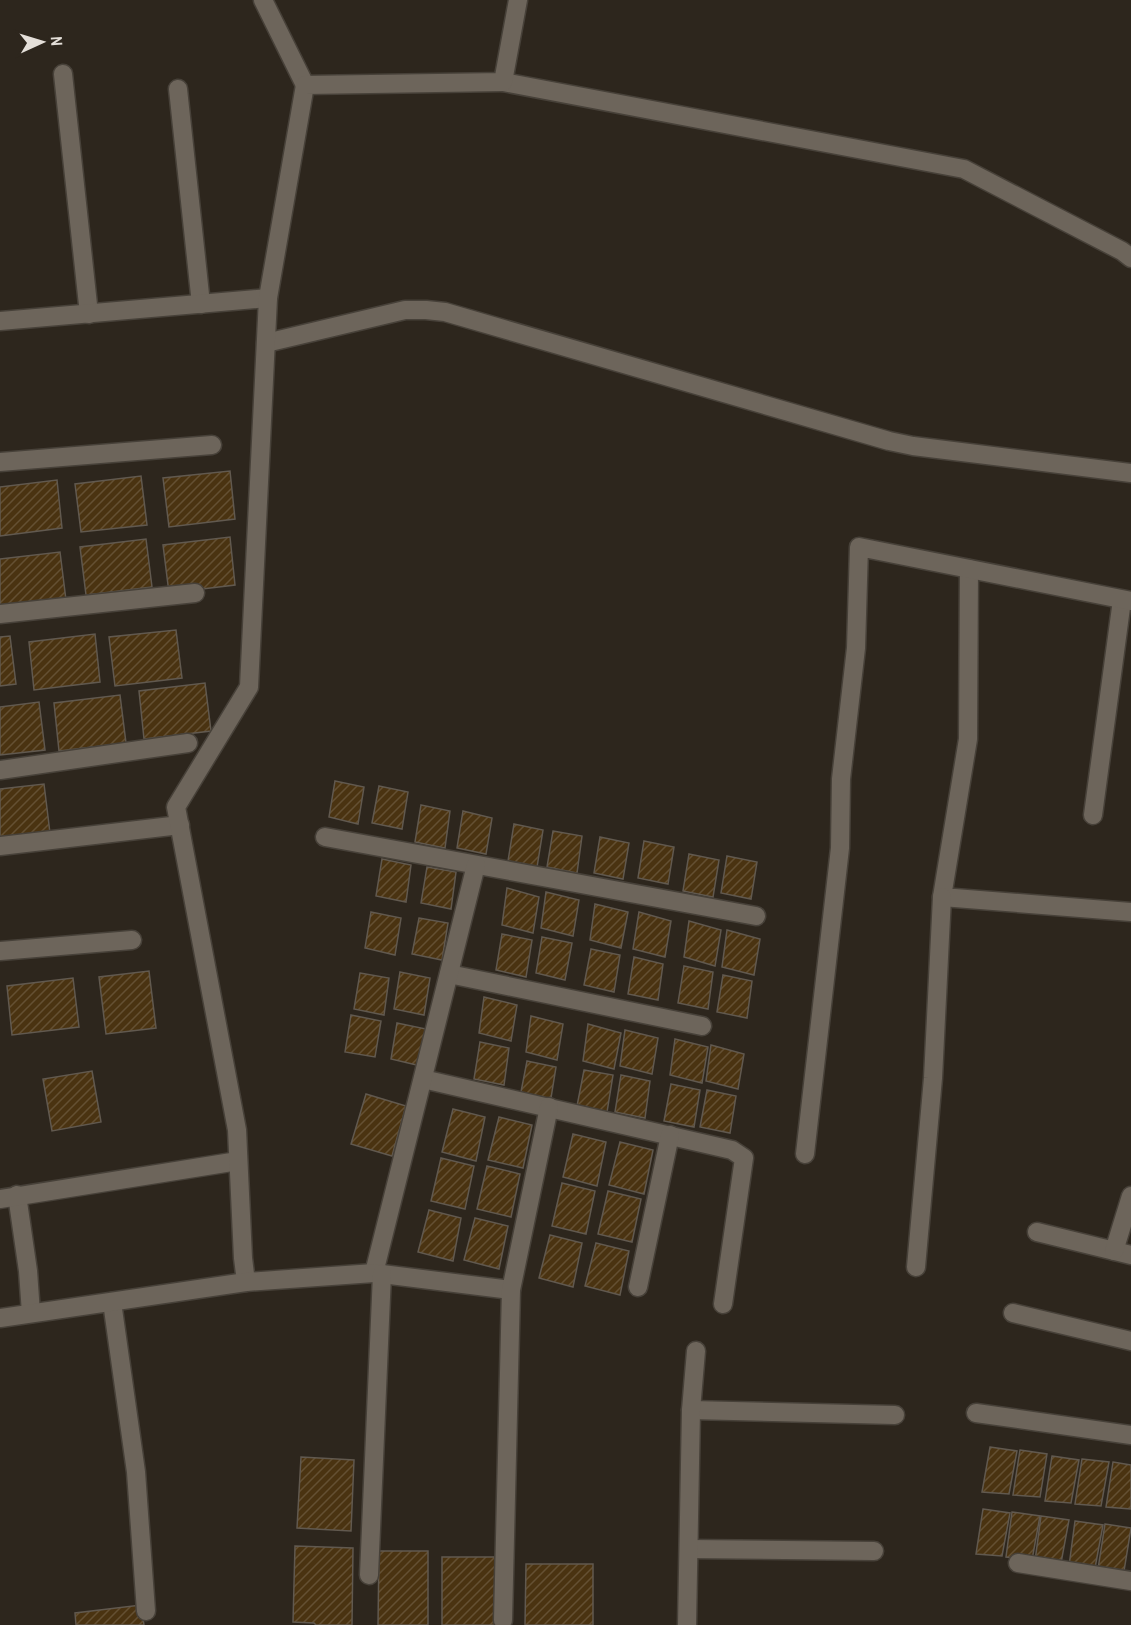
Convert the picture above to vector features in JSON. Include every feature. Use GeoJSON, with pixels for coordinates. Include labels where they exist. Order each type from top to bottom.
{"type":"FeatureCollection","features":[{"type":"Feature","properties":{"kind":"street"},"geometry":{"type":"LineString","coordinates":[[246,1282],[237,1130],[176,807],[249,687],[268,298],[305,85],[263,0]]}},
{"type":"Feature","properties":{"kind":"street"},"geometry":{"type":"LineString","coordinates":[[503,82],[518,0]]}},
{"type":"Feature","properties":{"kind":"street"},"geometry":{"type":"LineString","coordinates":[[63,74],[89,314]]}},
{"type":"Feature","properties":{"kind":"street"},"geometry":{"type":"LineString","coordinates":[[305,85],[503,82],[964,169],[1122,251],[1131,258]]}},
{"type":"Feature","properties":{"kind":"street"},"geometry":{"type":"LineString","coordinates":[[178,89],[201,304]]}},
{"type":"Feature","properties":{"kind":"street"},"geometry":{"type":"LineString","coordinates":[[0,321],[268,298]]}},
{"type":"Feature","properties":{"kind":"street"},"geometry":{"type":"LineString","coordinates":[[266,343],[405,310],[445,312],[889,441],[913,446],[1131,473]]}},
{"type":"Feature","properties":{"kind":"street"},"geometry":{"type":"LineString","coordinates":[[0,462],[212,445]]}},
{"type":"Feature","properties":{"kind":"street"},"geometry":{"type":"LineString","coordinates":[[805,1154],[840,848],[841,779],[856,648],[859,547],[1127,601],[1094,815]]}},
{"type":"Feature","properties":{"kind":"street"},"geometry":{"type":"LineString","coordinates":[[916,1267],[933,1078],[942,897],[968,739],[969,569]]}},
{"type":"Feature","properties":{"kind":"street"},"geometry":{"type":"LineString","coordinates":[[0,614],[195,593]]}},
{"type":"Feature","properties":{"kind":"street"},"geometry":{"type":"LineString","coordinates":[[0,770],[188,743]]}},
{"type":"Feature","properties":{"kind":"street"},"geometry":{"type":"LineString","coordinates":[[0,846],[180,825]]}},
{"type":"Feature","properties":{"kind":"street"},"geometry":{"type":"LineString","coordinates":[[325,837],[756,916]]}},
{"type":"Feature","properties":{"kind":"street"},"geometry":{"type":"LineString","coordinates":[[369,1575],[378,1274],[476,865]]}},
{"type":"Feature","properties":{"kind":"street"},"geometry":{"type":"LineString","coordinates":[[942,897],[1131,912]]}},
{"type":"Feature","properties":{"kind":"street"},"geometry":{"type":"LineString","coordinates":[[0,951],[132,940]]}},
{"type":"Feature","properties":{"kind":"street"},"geometry":{"type":"LineString","coordinates":[[449,974],[702,1026]]}},
{"type":"Feature","properties":{"kind":"street"},"geometry":{"type":"LineString","coordinates":[[423,1079],[732,1150],[744,1158],[723,1304]]}},
{"type":"Feature","properties":{"kind":"street"},"geometry":{"type":"LineString","coordinates":[[503,1620],[511,1290],[549,1107]]}},
{"type":"Feature","properties":{"kind":"street"},"geometry":{"type":"LineString","coordinates":[[638,1287],[670,1136]]}},
{"type":"Feature","properties":{"kind":"street"},"geometry":{"type":"LineString","coordinates":[[31,1313],[28,1271],[9,1197],[238,1161]]}},
{"type":"Feature","properties":{"kind":"street"},"geometry":{"type":"LineString","coordinates":[[1037,1232],[1123,1253],[1131,1196]]}},
{"type":"Feature","properties":{"kind":"street"},"geometry":{"type":"LineString","coordinates":[[0,1318],[246,1282],[378,1274],[511,1290]]}},
{"type":"Feature","properties":{"kind":"street"},"geometry":{"type":"LineString","coordinates":[[112,1302],[136,1472],[146,1611]]}},
{"type":"Feature","properties":{"kind":"street"},"geometry":{"type":"LineString","coordinates":[[1013,1313],[1131,1341]]}},
{"type":"Feature","properties":{"kind":"street"},"geometry":{"type":"LineString","coordinates":[[687,1625],[691,1410],[696,1351]]}},
{"type":"Feature","properties":{"kind":"street"},"geometry":{"type":"LineString","coordinates":[[691,1410],[895,1415]]}},
{"type":"Feature","properties":{"kind":"street"},"geometry":{"type":"LineString","coordinates":[[976,1413],[1131,1435]]}},
{"type":"Feature","properties":{"kind":"street"},"geometry":{"type":"LineString","coordinates":[[689,1549],[874,1551]]}},
{"type":"Feature","properties":{"kind":"street"},"geometry":{"type":"LineString","coordinates":[[1018,1563],[1131,1581]]}},
{"type":"Feature","properties":{"kind":"building"},"geometry":{"type":"Polygon","coordinates":[[[230,471],[235,519],[169,527],[163,478],[230,471]]]}},
{"type":"Feature","properties":{"kind":"building"},"geometry":{"type":"Polygon","coordinates":[[[141,476],[147,525],[81,532],[75,484],[141,476]]]}},
{"type":"Feature","properties":{"kind":"building"},"geometry":{"type":"Polygon","coordinates":[[[57,480],[62,528],[0,536],[0,487],[57,480]]]}},
{"type":"Feature","properties":{"kind":"building"},"geometry":{"type":"Polygon","coordinates":[[[230,537],[235,585],[169,593],[163,545],[230,537]]]}},
{"type":"Feature","properties":{"kind":"building"},"geometry":{"type":"Polygon","coordinates":[[[146,539],[152,587],[86,595],[80,547],[146,539]]]}},
{"type":"Feature","properties":{"kind":"building"},"geometry":{"type":"Polygon","coordinates":[[[60,552],[66,600],[0,608],[0,559],[60,552]]]}},
{"type":"Feature","properties":{"kind":"building"},"geometry":{"type":"Polygon","coordinates":[[[176,630],[182,678],[115,686],[109,637],[176,630]]]}},
{"type":"Feature","properties":{"kind":"building"},"geometry":{"type":"Polygon","coordinates":[[[95,634],[100,682],[34,690],[29,642],[95,634]]]}},
{"type":"Feature","properties":{"kind":"building"},"geometry":{"type":"Polygon","coordinates":[[[10,636],[16,684],[0,686],[0,637],[10,636]]]}},
{"type":"Feature","properties":{"kind":"building"},"geometry":{"type":"Polygon","coordinates":[[[205,683],[211,731],[144,739],[139,691],[205,683]]]}},
{"type":"Feature","properties":{"kind":"building"},"geometry":{"type":"Polygon","coordinates":[[[120,695],[126,743],[59,751],[54,703],[120,695]]]}},
{"type":"Feature","properties":{"kind":"building"},"geometry":{"type":"Polygon","coordinates":[[[39,702],[45,750],[0,755],[0,707],[39,702]]]}},
{"type":"Feature","properties":{"kind":"building"},"geometry":{"type":"Polygon","coordinates":[[[335,781],[364,787],[358,824],[329,817],[335,781]]]}},
{"type":"Feature","properties":{"kind":"building"},"geometry":{"type":"Polygon","coordinates":[[[44,784],[50,833],[0,839],[0,789],[44,784]]]}},
{"type":"Feature","properties":{"kind":"building"},"geometry":{"type":"Polygon","coordinates":[[[379,786],[408,792],[402,829],[372,823],[379,786]]]}},
{"type":"Feature","properties":{"kind":"building"},"geometry":{"type":"Polygon","coordinates":[[[421,805],[450,811],[445,848],[415,842],[421,805]]]}},
{"type":"Feature","properties":{"kind":"building"},"geometry":{"type":"Polygon","coordinates":[[[463,811],[492,818],[486,854],[457,848],[463,811]]]}},
{"type":"Feature","properties":{"kind":"building"},"geometry":{"type":"Polygon","coordinates":[[[514,824],[543,830],[537,867],[508,861],[514,824]]]}},
{"type":"Feature","properties":{"kind":"building"},"geometry":{"type":"Polygon","coordinates":[[[553,831],[582,836],[577,873],[547,867],[553,831]]]}},
{"type":"Feature","properties":{"kind":"building"},"geometry":{"type":"Polygon","coordinates":[[[600,837],[629,843],[623,879],[594,873],[600,837]]]}},
{"type":"Feature","properties":{"kind":"building"},"geometry":{"type":"Polygon","coordinates":[[[644,841],[674,847],[668,884],[638,878],[644,841]]]}},
{"type":"Feature","properties":{"kind":"building"},"geometry":{"type":"Polygon","coordinates":[[[689,854],[719,860],[713,897],[683,891],[689,854]]]}},
{"type":"Feature","properties":{"kind":"building"},"geometry":{"type":"Polygon","coordinates":[[[727,856],[757,862],[751,899],[721,893],[727,856]]]}},
{"type":"Feature","properties":{"kind":"building"},"geometry":{"type":"Polygon","coordinates":[[[382,859],[411,865],[406,902],[376,896],[382,859]]]}},
{"type":"Feature","properties":{"kind":"building"},"geometry":{"type":"Polygon","coordinates":[[[427,867],[456,872],[451,909],[421,903],[427,867]]]}},
{"type":"Feature","properties":{"kind":"building"},"geometry":{"type":"Polygon","coordinates":[[[507,888],[539,897],[533,933],[502,925],[507,888]]]}},
{"type":"Feature","properties":{"kind":"building"},"geometry":{"type":"Polygon","coordinates":[[[546,892],[579,900],[573,936],[541,928],[546,892]]]}},
{"type":"Feature","properties":{"kind":"building"},"geometry":{"type":"Polygon","coordinates":[[[595,904],[628,912],[621,948],[590,940],[595,904]]]}},
{"type":"Feature","properties":{"kind":"building"},"geometry":{"type":"Polygon","coordinates":[[[371,912],[401,918],[395,955],[365,948],[371,912]]]}},
{"type":"Feature","properties":{"kind":"building"},"geometry":{"type":"Polygon","coordinates":[[[639,912],[671,921],[665,957],[633,949],[639,912]]]}},
{"type":"Feature","properties":{"kind":"building"},"geometry":{"type":"Polygon","coordinates":[[[419,918],[448,923],[442,960],[412,954],[419,918]]]}},
{"type":"Feature","properties":{"kind":"building"},"geometry":{"type":"Polygon","coordinates":[[[689,921],[721,930],[715,966],[684,957],[689,921]]]}},
{"type":"Feature","properties":{"kind":"building"},"geometry":{"type":"Polygon","coordinates":[[[727,930],[760,939],[754,975],[722,967],[727,930]]]}},
{"type":"Feature","properties":{"kind":"building"},"geometry":{"type":"Polygon","coordinates":[[[502,934],[532,940],[526,977],[496,970],[502,934]]]}},
{"type":"Feature","properties":{"kind":"building"},"geometry":{"type":"Polygon","coordinates":[[[542,937],[572,943],[565,980],[536,973],[542,937]]]}},
{"type":"Feature","properties":{"kind":"building"},"geometry":{"type":"Polygon","coordinates":[[[591,949],[620,955],[614,992],[584,985],[591,949]]]}},
{"type":"Feature","properties":{"kind":"building"},"geometry":{"type":"Polygon","coordinates":[[[634,957],[663,964],[658,1000],[628,994],[634,957]]]}},
{"type":"Feature","properties":{"kind":"building"},"geometry":{"type":"Polygon","coordinates":[[[684,966],[713,972],[708,1009],[678,1003],[684,966]]]}},
{"type":"Feature","properties":{"kind":"building"},"geometry":{"type":"Polygon","coordinates":[[[149,971],[156,1028],[106,1034],[99,977],[149,971]]]}},
{"type":"Feature","properties":{"kind":"building"},"geometry":{"type":"Polygon","coordinates":[[[400,972],[430,978],[424,1015],[394,1009],[400,972]]]}},
{"type":"Feature","properties":{"kind":"building"},"geometry":{"type":"Polygon","coordinates":[[[360,973],[389,978],[384,1015],[354,1009],[360,973]]]}},
{"type":"Feature","properties":{"kind":"building"},"geometry":{"type":"Polygon","coordinates":[[[723,975],[752,981],[747,1018],[717,1012],[723,975]]]}},
{"type":"Feature","properties":{"kind":"building"},"geometry":{"type":"Polygon","coordinates":[[[73,978],[79,1027],[12,1035],[7,986],[73,978]]]}},
{"type":"Feature","properties":{"kind":"building"},"geometry":{"type":"Polygon","coordinates":[[[484,997],[517,1005],[511,1041],[479,1033],[484,997]]]}},
{"type":"Feature","properties":{"kind":"building"},"geometry":{"type":"Polygon","coordinates":[[[351,1015],[381,1021],[375,1057],[345,1052],[351,1015]]]}},
{"type":"Feature","properties":{"kind":"building"},"geometry":{"type":"Polygon","coordinates":[[[531,1016],[563,1024],[557,1060],[526,1052],[531,1016]]]}},
{"type":"Feature","properties":{"kind":"building"},"geometry":{"type":"Polygon","coordinates":[[[397,1023],[426,1029],[421,1066],[391,1059],[397,1023]]]}},
{"type":"Feature","properties":{"kind":"building"},"geometry":{"type":"Polygon","coordinates":[[[588,1024],[621,1033],[614,1069],[583,1061],[588,1024]]]}},
{"type":"Feature","properties":{"kind":"building"},"geometry":{"type":"Polygon","coordinates":[[[625,1030],[658,1038],[652,1074],[620,1066],[625,1030]]]}},
{"type":"Feature","properties":{"kind":"building"},"geometry":{"type":"Polygon","coordinates":[[[675,1039],[708,1047],[702,1083],[670,1075],[675,1039]]]}},
{"type":"Feature","properties":{"kind":"building"},"geometry":{"type":"Polygon","coordinates":[[[480,1042],[509,1048],[504,1085],[474,1079],[480,1042]]]}},
{"type":"Feature","properties":{"kind":"building"},"geometry":{"type":"Polygon","coordinates":[[[711,1045],[744,1054],[738,1089],[706,1081],[711,1045]]]}},
{"type":"Feature","properties":{"kind":"building"},"geometry":{"type":"Polygon","coordinates":[[[527,1061],[556,1067],[550,1104],[520,1097],[527,1061]]]}},
{"type":"Feature","properties":{"kind":"building"},"geometry":{"type":"Polygon","coordinates":[[[584,1070],[613,1075],[607,1112],[577,1106],[584,1070]]]}},
{"type":"Feature","properties":{"kind":"building"},"geometry":{"type":"Polygon","coordinates":[[[92,1071],[101,1122],[52,1131],[43,1079],[92,1071]]]}},
{"type":"Feature","properties":{"kind":"building"},"geometry":{"type":"Polygon","coordinates":[[[621,1075],[650,1081],[645,1118],[615,1112],[621,1075]]]}},
{"type":"Feature","properties":{"kind":"building"},"geometry":{"type":"Polygon","coordinates":[[[671,1084],[700,1090],[694,1127],[664,1121],[671,1084]]]}},
{"type":"Feature","properties":{"kind":"building"},"geometry":{"type":"Polygon","coordinates":[[[707,1090],[736,1096],[730,1133],[700,1127],[707,1090]]]}},
{"type":"Feature","properties":{"kind":"building"},"geometry":{"type":"Polygon","coordinates":[[[366,1094],[406,1106],[392,1156],[351,1144],[366,1094]]]}},
{"type":"Feature","properties":{"kind":"building"},"geometry":{"type":"Polygon","coordinates":[[[453,1109],[485,1117],[476,1161],[442,1152],[453,1109]]]}},
{"type":"Feature","properties":{"kind":"building"},"geometry":{"type":"Polygon","coordinates":[[[499,1117],[532,1125],[523,1168],[488,1160],[499,1117]]]}},
{"type":"Feature","properties":{"kind":"building"},"geometry":{"type":"Polygon","coordinates":[[[573,1134],[606,1142],[597,1186],[563,1177],[573,1134]]]}},
{"type":"Feature","properties":{"kind":"building"},"geometry":{"type":"Polygon","coordinates":[[[620,1142],[653,1150],[644,1194],[609,1185],[620,1142]]]}},
{"type":"Feature","properties":{"kind":"building"},"geometry":{"type":"Polygon","coordinates":[[[441,1158],[474,1166],[465,1209],[431,1201],[441,1158]]]}},
{"type":"Feature","properties":{"kind":"building"},"geometry":{"type":"Polygon","coordinates":[[[487,1166],[520,1174],[511,1217],[477,1209],[487,1166]]]}},
{"type":"Feature","properties":{"kind":"building"},"geometry":{"type":"Polygon","coordinates":[[[562,1183],[595,1191],[586,1234],[552,1226],[562,1183]]]}},
{"type":"Feature","properties":{"kind":"building"},"geometry":{"type":"Polygon","coordinates":[[[608,1191],[641,1199],[632,1242],[598,1234],[608,1191]]]}},
{"type":"Feature","properties":{"kind":"building"},"geometry":{"type":"Polygon","coordinates":[[[429,1210],[461,1218],[453,1261],[418,1252],[429,1210]]]}},
{"type":"Feature","properties":{"kind":"building"},"geometry":{"type":"Polygon","coordinates":[[[475,1218],[508,1226],[499,1269],[464,1260],[475,1218]]]}},
{"type":"Feature","properties":{"kind":"building"},"geometry":{"type":"Polygon","coordinates":[[[550,1235],[582,1243],[573,1287],[539,1278],[550,1235]]]}},
{"type":"Feature","properties":{"kind":"building"},"geometry":{"type":"Polygon","coordinates":[[[596,1243],[629,1251],[620,1295],[585,1286],[596,1243]]]}},
{"type":"Feature","properties":{"kind":"building"},"geometry":{"type":"Polygon","coordinates":[[[990,1447],[1017,1451],[1009,1494],[982,1492],[990,1447]]]}},
{"type":"Feature","properties":{"kind":"building"},"geometry":{"type":"Polygon","coordinates":[[[1020,1450],[1047,1454],[1040,1497],[1013,1495],[1020,1450]]]}},
{"type":"Feature","properties":{"kind":"building"},"geometry":{"type":"Polygon","coordinates":[[[1052,1456],[1079,1460],[1071,1503],[1045,1501],[1052,1456]]]}},
{"type":"Feature","properties":{"kind":"building"},"geometry":{"type":"Polygon","coordinates":[[[301,1457],[354,1460],[351,1531],[297,1528],[301,1457]]]}},
{"type":"Feature","properties":{"kind":"building"},"geometry":{"type":"Polygon","coordinates":[[[1082,1459],[1109,1462],[1101,1506],[1075,1504],[1082,1459]]]}},
{"type":"Feature","properties":{"kind":"building"},"geometry":{"type":"Polygon","coordinates":[[[1113,1462],[1131,1465],[1131,1509],[1106,1507],[1113,1462]]]}},
{"type":"Feature","properties":{"kind":"building"},"geometry":{"type":"Polygon","coordinates":[[[983,1509],[1010,1513],[1002,1556],[976,1554],[983,1509]]]}},
{"type":"Feature","properties":{"kind":"building"},"geometry":{"type":"Polygon","coordinates":[[[1012,1512],[1040,1516],[1032,1560],[1006,1557],[1012,1512]]]}},
{"type":"Feature","properties":{"kind":"building"},"geometry":{"type":"Polygon","coordinates":[[[1041,1516],[1069,1520],[1061,1563],[1035,1561],[1041,1516]]]}},
{"type":"Feature","properties":{"kind":"building"},"geometry":{"type":"Polygon","coordinates":[[[1075,1521],[1103,1525],[1095,1568],[1069,1566],[1075,1521]]]}},
{"type":"Feature","properties":{"kind":"building"},"geometry":{"type":"Polygon","coordinates":[[[1105,1524],[1131,1528],[1124,1571],[1098,1569],[1105,1524]]]}},
{"type":"Feature","properties":{"kind":"building"},"geometry":{"type":"Polygon","coordinates":[[[295,1546],[353,1548],[352,1625],[316,1625],[293,1622],[295,1546]]]}},
{"type":"Feature","properties":{"kind":"building"},"geometry":{"type":"Polygon","coordinates":[[[379,1551],[428,1551],[428,1625],[378,1625],[379,1551]]]}},
{"type":"Feature","properties":{"kind":"building"},"geometry":{"type":"Polygon","coordinates":[[[442,1557],[495,1557],[496,1625],[442,1625],[442,1557]]]}},
{"type":"Feature","properties":{"kind":"building"},"geometry":{"type":"Polygon","coordinates":[[[526,1564],[593,1564],[593,1625],[525,1625],[526,1564]]]}},
{"type":"Feature","properties":{"kind":"building"},"geometry":{"type":"Polygon","coordinates":[[[141,1605],[144,1625],[76,1625],[75,1613],[141,1605]]]}}]}
